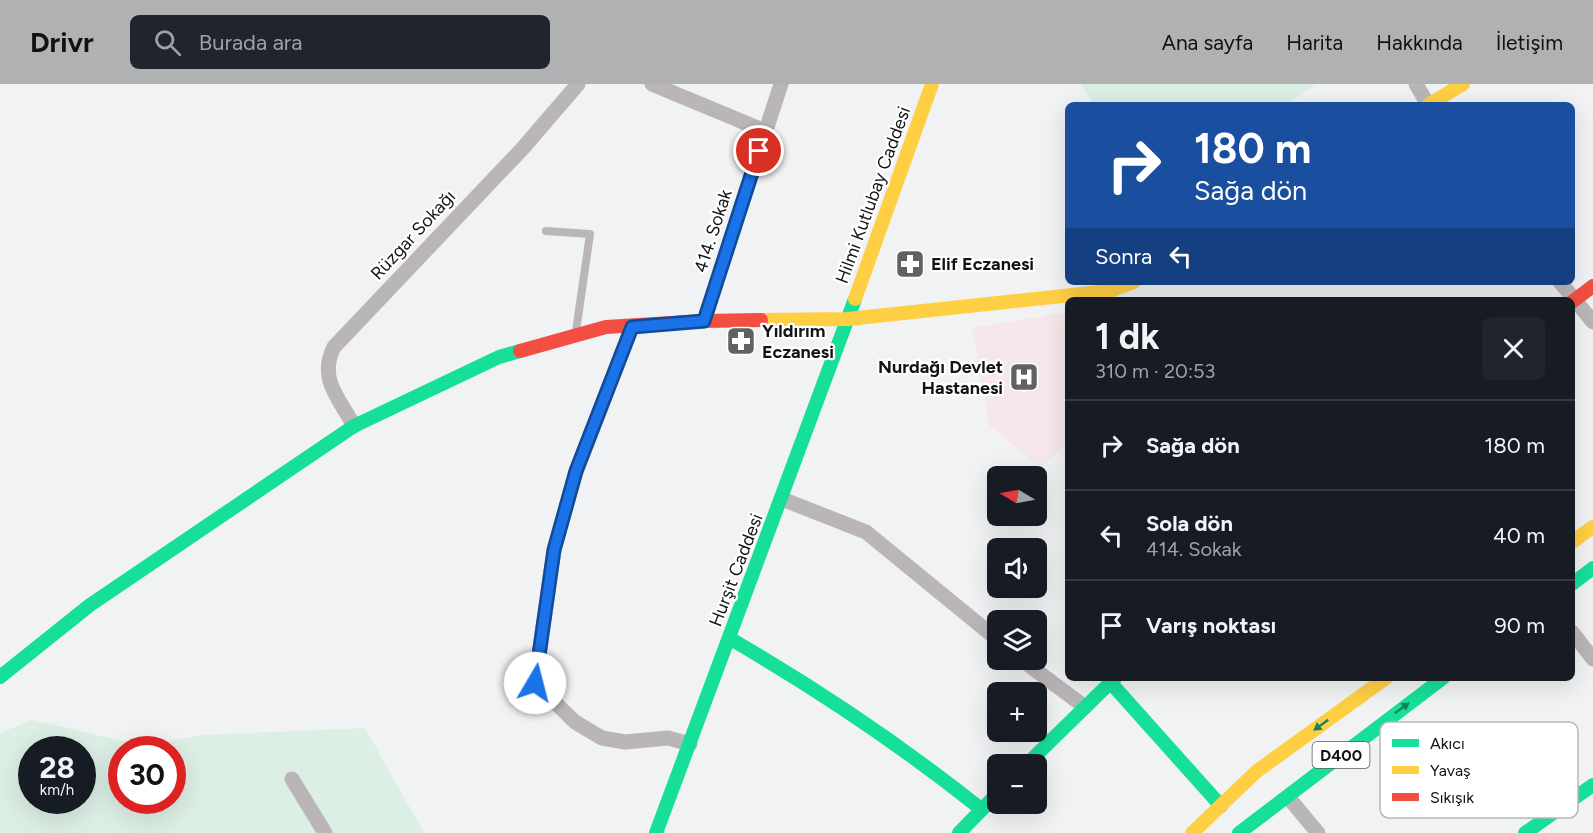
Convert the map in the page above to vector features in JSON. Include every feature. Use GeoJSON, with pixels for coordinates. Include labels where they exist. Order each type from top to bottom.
{"type":"FeatureCollection","features":[{"type":"Feature","properties":{"kind":"main road","name":"Hilmi Kutlubay Caddesi"},"geometry":{"type":"LineString","coordinates":[[848,319],[932,84]]}},
{"type":"Feature","properties":{"kind":"main road"},"geometry":{"type":"LineString","coordinates":[[1433,102],[1463,84]]}},
{"type":"Feature","properties":{"kind":"main road"},"geometry":{"type":"LineString","coordinates":[[1101,296],[1126,285]]}},
{"type":"Feature","properties":{"kind":"main road"},"geometry":{"type":"LineString","coordinates":[[1575,300],[1593,286]]}},
{"type":"Feature","properties":{"kind":"main road"},"geometry":{"type":"LineString","coordinates":[[0,677],[90,605],[354,426],[499,357],[606,327],[704,321],[848,319],[1065,299]]}},
{"type":"Feature","properties":{"kind":"main road","name":"Hurşit Caddesi"},"geometry":{"type":"LineString","coordinates":[[657,833],[848,319]]}},
{"type":"Feature","properties":{"kind":"main road"},"geometry":{"type":"LineString","coordinates":[[1575,540],[1593,526]]}},
{"type":"Feature","properties":{"kind":"main road"},"geometry":{"type":"LineString","coordinates":[[1575,582],[1593,568]]}},
{"type":"Feature","properties":{"kind":"main road"},"geometry":{"type":"LineString","coordinates":[[729,638],[781,668],[935,772],[981,809]]}},
{"type":"Feature","properties":{"kind":"main road"},"geometry":{"type":"LineString","coordinates":[[1037,754],[1112,681]]}},
{"type":"Feature","properties":{"kind":"main road"},"geometry":{"type":"LineString","coordinates":[[1114,681],[1221,806]]}},
{"type":"Feature","properties":{"kind":"main road","name":"D400"},"geometry":{"type":"LineString","coordinates":[[1192,833],[1257,771],[1382,681]]}},
{"type":"Feature","properties":{"kind":"main road","name":"D400"},"geometry":{"type":"LineString","coordinates":[[1382,722],[1439,681]]}},
{"type":"Feature","properties":{"kind":"main road","name":"D400"},"geometry":{"type":"LineString","coordinates":[[1239,833],[1380,724]]}},
{"type":"Feature","properties":{"kind":"main road"},"geometry":{"type":"LineString","coordinates":[[1578,796],[1593,785]]}},
{"type":"Feature","properties":{"kind":"main road"},"geometry":{"type":"LineString","coordinates":[[959,833],[987,803]]}},
{"type":"Feature","properties":{"kind":"main road"},"geometry":{"type":"LineString","coordinates":[[1525,833],[1546,818]]}},
{"type":"Feature","properties":{"kind":"street","name":"Rüzgar Sokağı"},"geometry":{"type":"LineString","coordinates":[[354,426],[327,377],[327,366],[334,347],[523,148],[578,84]]}},
{"type":"Feature","properties":{"kind":"street"},"geometry":{"type":"LineString","coordinates":[[652,84],[765,131]]}},
{"type":"Feature","properties":{"kind":"street","name":"414. Sokak"},"geometry":{"type":"LineString","coordinates":[[704,321],[781,84]]}},
{"type":"Feature","properties":{"kind":"street"},"geometry":{"type":"LineString","coordinates":[[1416,84],[1426,102]]}},
{"type":"Feature","properties":{"kind":"street"},"geometry":{"type":"LineString","coordinates":[[1575,303],[1593,322]]}},
{"type":"Feature","properties":{"kind":"street"},"geometry":{"type":"LineString","coordinates":[[632,327],[576,471],[554,550],[535,683],[575,722],[602,738],[625,742],[668,738],[690,744]]}},
{"type":"Feature","properties":{"kind":"street"},"geometry":{"type":"LineString","coordinates":[[782,499],[866,532],[987,631]]}},
{"type":"Feature","properties":{"kind":"street"},"geometry":{"type":"LineString","coordinates":[[1575,636],[1593,659]]}},
{"type":"Feature","properties":{"kind":"street"},"geometry":{"type":"LineString","coordinates":[[1035,670],[1085,707]]}},
{"type":"Feature","properties":{"kind":"street"},"geometry":{"type":"LineString","coordinates":[[292,779],[325,833]]}},
{"type":"Feature","properties":{"kind":"street"},"geometry":{"type":"LineString","coordinates":[[1288,797],[1318,833]]}},
{"type":"Feature","properties":{"kind":"lane"},"geometry":{"type":"LineString","coordinates":[[546,231],[590,234],[576,336]]}},
{"type":"Feature","properties":{"kind":"shaded area","name":"Nurdağı Devlet Hastanesi"},"geometry":{"type":"Polygon","coordinates":[[[1065,312],[1065,445],[1043,466],[1039,466],[989,425],[972,328],[1065,312]]]}},
{"type":"Feature","properties":{"kind":"green space"},"geometry":{"type":"Polygon","coordinates":[[[1080,84],[1316,84],[1290,102],[1093,102],[1080,84]]]}},
{"type":"Feature","properties":{"kind":"green space"},"geometry":{"type":"Polygon","coordinates":[[[32,720],[108,737],[108,814],[186,814],[186,738],[201,735],[365,728],[424,833],[0,833],[0,733],[32,720]]]}},
{"type":"Feature","properties":{"kind":"traffic: fast"},"geometry":{"type":"LineString","coordinates":[[656,833],[855,299]]}},
{"type":"Feature","properties":{"kind":"traffic: fast"},"geometry":{"type":"LineString","coordinates":[[0,677],[90,605],[354,426],[499,357],[520,351]]}},
{"type":"Feature","properties":{"kind":"traffic: fast"},"geometry":{"type":"LineString","coordinates":[[1575,582],[1593,568]]}},
{"type":"Feature","properties":{"kind":"traffic: fast"},"geometry":{"type":"LineString","coordinates":[[729,638],[858,719],[981,809]]}},
{"type":"Feature","properties":{"kind":"traffic: fast"},"geometry":{"type":"LineString","coordinates":[[1037,754],[1112,681]]}},
{"type":"Feature","properties":{"kind":"traffic: fast"},"geometry":{"type":"LineString","coordinates":[[1385,722],[1439,681]]}},
{"type":"Feature","properties":{"kind":"traffic: fast"},"geometry":{"type":"LineString","coordinates":[[1110,682],[1221,806]]}},
{"type":"Feature","properties":{"kind":"traffic: fast"},"geometry":{"type":"LineString","coordinates":[[1239,833],[1380,726]]}},
{"type":"Feature","properties":{"kind":"traffic: fast"},"geometry":{"type":"LineString","coordinates":[[1578,796],[1593,785]]}},
{"type":"Feature","properties":{"kind":"traffic: fast"},"geometry":{"type":"LineString","coordinates":[[959,833],[987,804]]}},
{"type":"Feature","properties":{"kind":"traffic: fast"},"geometry":{"type":"LineString","coordinates":[[1525,833],[1546,818]]}},
{"type":"Feature","properties":{"kind":"traffic: slow"},"geometry":{"type":"LineString","coordinates":[[855,299],[932,84]]}},
{"type":"Feature","properties":{"kind":"traffic: slow"},"geometry":{"type":"LineString","coordinates":[[1433,102],[1463,84]]}},
{"type":"Feature","properties":{"kind":"traffic: slow"},"geometry":{"type":"LineString","coordinates":[[761,320],[848,319],[1110,291],[1126,285]]}},
{"type":"Feature","properties":{"kind":"traffic: slow"},"geometry":{"type":"LineString","coordinates":[[1575,540],[1593,527]]}},
{"type":"Feature","properties":{"kind":"traffic: slow"},"geometry":{"type":"LineString","coordinates":[[1192,833],[1257,771],[1382,681]]}},
{"type":"Feature","properties":{"kind":"traffic: jam"},"geometry":{"type":"LineString","coordinates":[[1575,300],[1593,286]]}},
{"type":"Feature","properties":{"kind":"traffic: jam"},"geometry":{"type":"LineString","coordinates":[[520,351],[606,327],[761,320]]}},
{"type":"Feature","properties":{"kind":"place","name":"Elif Eczanesi"},"geometry":{"type":"Point","coordinates":[910,264]}},
{"type":"Feature","properties":{"kind":"place","name":"Yıldırım Eczanesi"},"geometry":{"type":"Point","coordinates":[741,341]}},
{"type":"Feature","properties":{"kind":"place","name":"Nurdağı Devlet Hastanesi"},"geometry":{"type":"Point","coordinates":[1024,377]}},
{"type":"Feature","properties":{"kind":"route"},"geometry":{"type":"LineString","coordinates":[[535,683],[554,550],[576,471],[632,327],[704,321],[759,151]]}}]}
